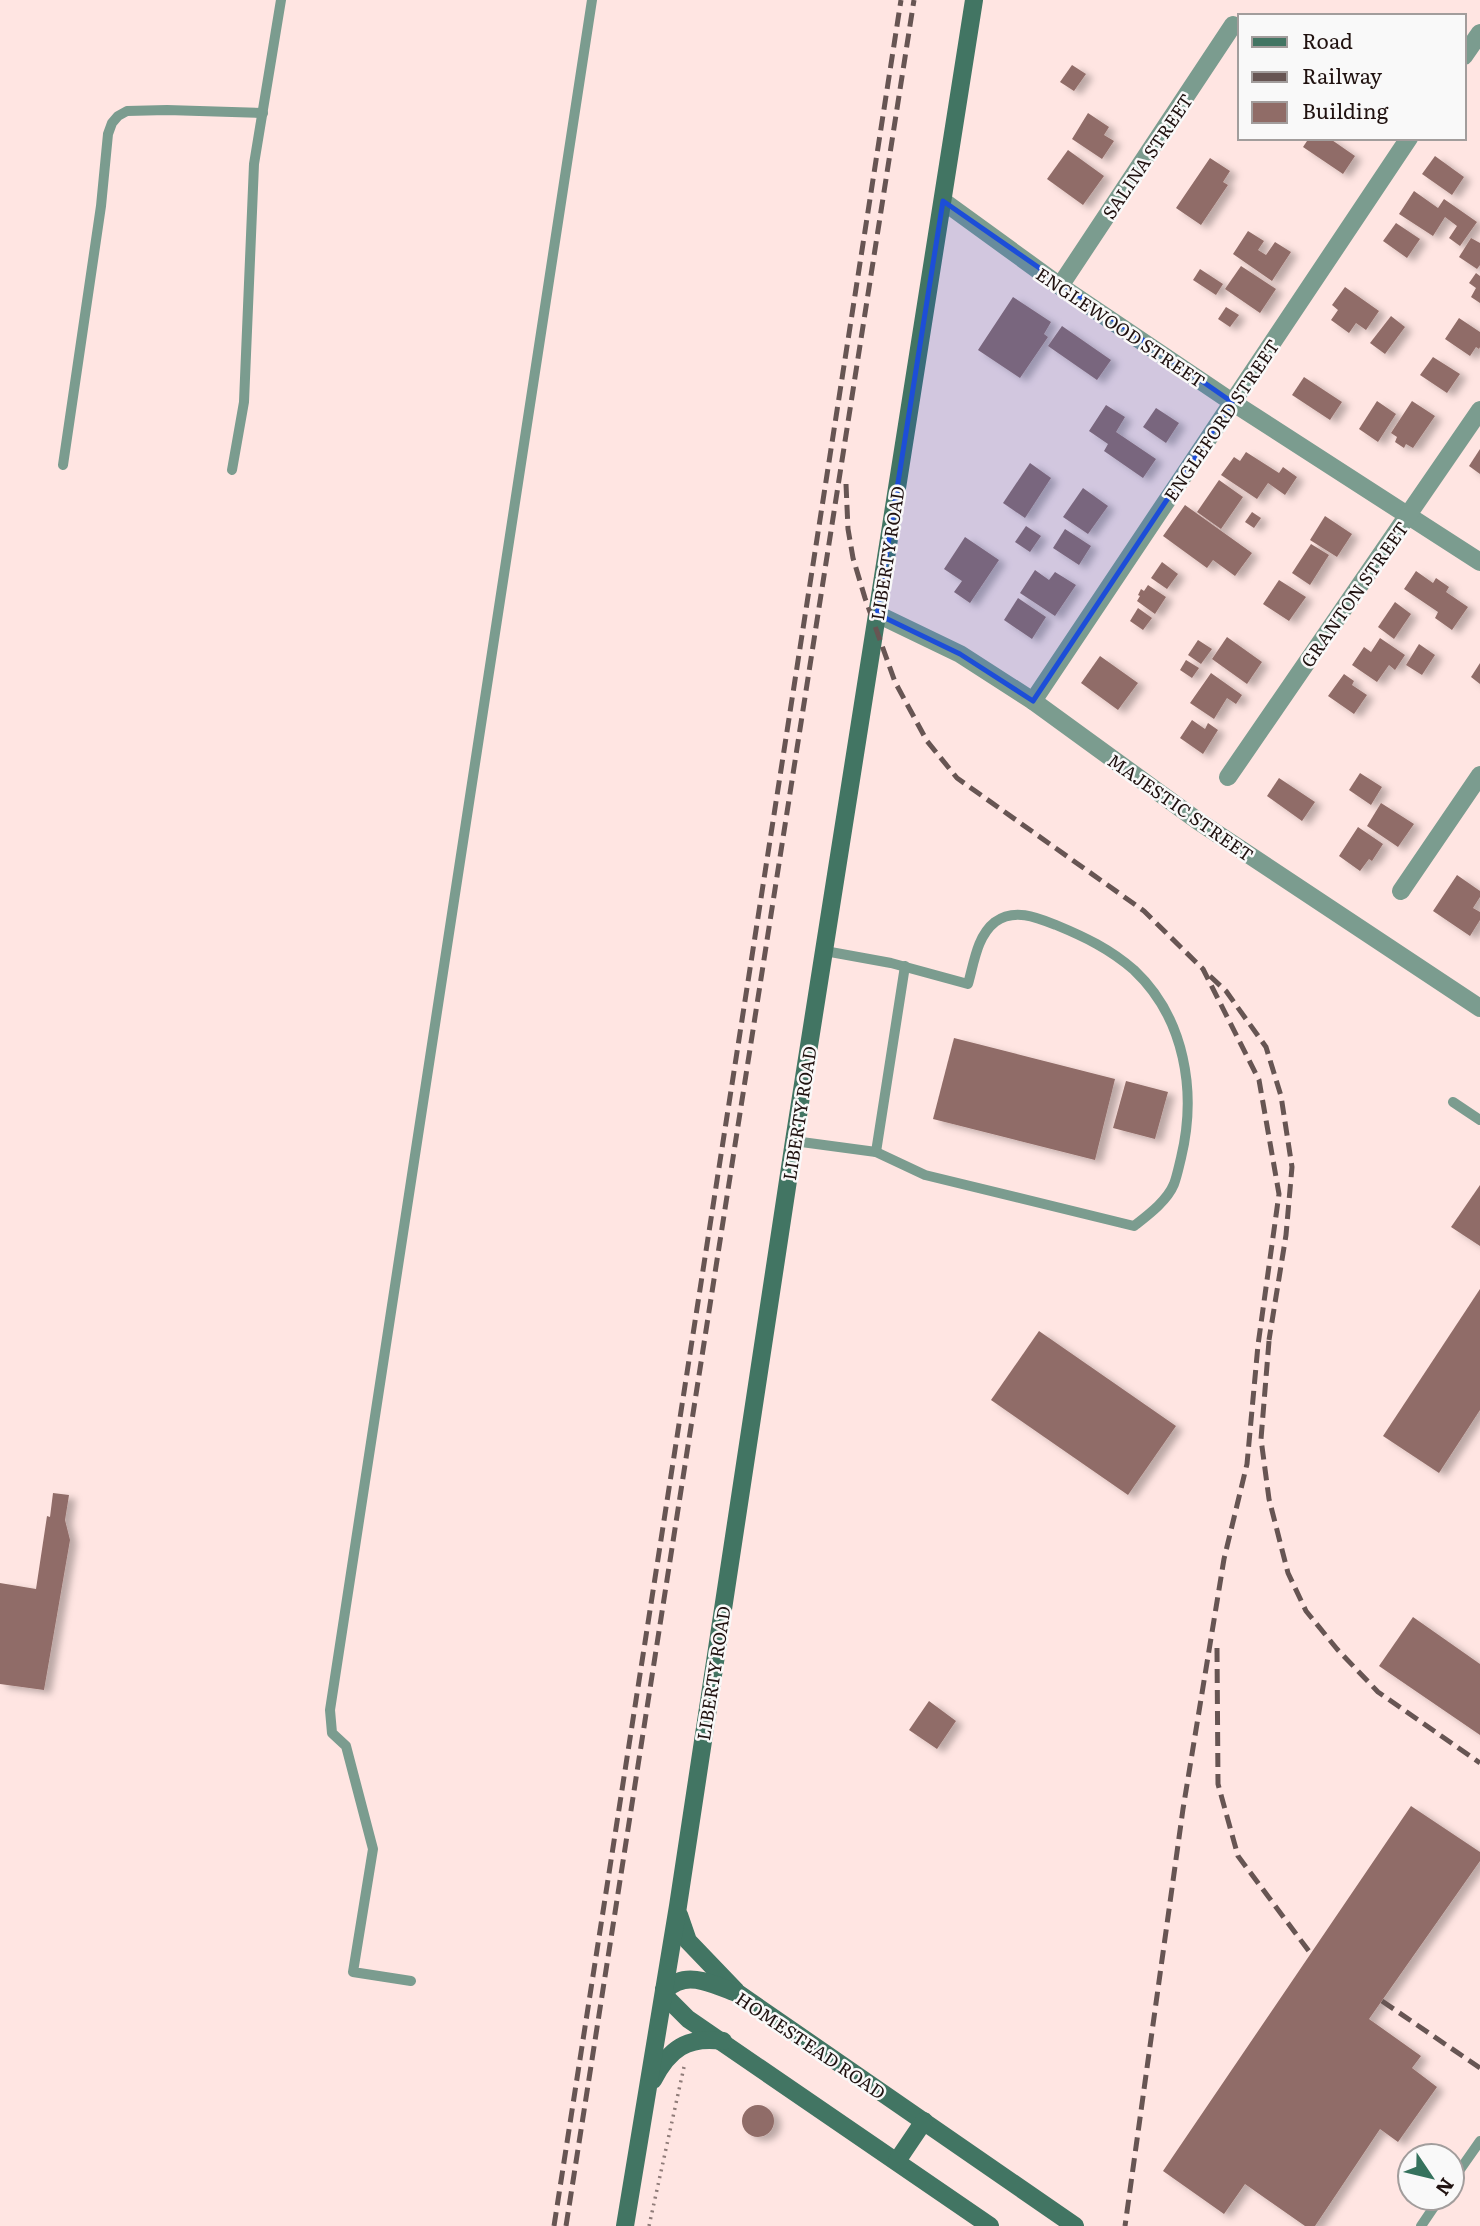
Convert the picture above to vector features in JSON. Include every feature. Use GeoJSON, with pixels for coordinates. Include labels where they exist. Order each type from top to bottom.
{"type":"FeatureCollection","features":[{"type":"Feature","properties":{"kind":"main road","name":"LIBERTY ROAD"},"geometry":{"type":"LineString","coordinates":[[625,2226],[678,1906],[794,1141],[974,0]]}},
{"type":"Feature","properties":{"kind":"main road"},"geometry":{"type":"LineString","coordinates":[[678,1906],[680,1921],[688,1941],[739,1994]]}},
{"type":"Feature","properties":{"kind":"main road","name":"HOMESTEAD ROAD"},"geometry":{"type":"LineString","coordinates":[[664,1990],[688,1979],[739,1994],[1075,2226]]}},
{"type":"Feature","properties":{"kind":"main road"},"geometry":{"type":"LineString","coordinates":[[664,1990],[668,1999],[683,2014],[990,2226]]}},
{"type":"Feature","properties":{"kind":"main road"},"geometry":{"type":"LineString","coordinates":[[644,2110],[653,2079],[670,2055],[693,2041],[723,2041]]}},
{"type":"Feature","properties":{"kind":"main road"},"geometry":{"type":"LineString","coordinates":[[897,2161],[924,2121]]}},
{"type":"Feature","properties":{"kind":"street","name":"SALINA STREET"},"geometry":{"type":"LineString","coordinates":[[1060,286],[1233,25]]}},
{"type":"Feature","properties":{"kind":"street"},"geometry":{"type":"LineString","coordinates":[[1466,53],[1480,33]]}},
{"type":"Feature","properties":{"kind":"street","name":"ENGLEFORD STREET"},"geometry":{"type":"LineString","coordinates":[[1032,701],[1408,140]]}},
{"type":"Feature","properties":{"kind":"street","name":"ENGLEWOOD STREET"},"geometry":{"type":"LineString","coordinates":[[943,201],[1060,286],[1232,402],[1480,562]]}},
{"type":"Feature","properties":{"kind":"street","name":"GRANTON STREET"},"geometry":{"type":"LineString","coordinates":[[1228,777],[1480,410]]}},
{"type":"Feature","properties":{"kind":"street","name":"MAJESTIC STREET"},"geometry":{"type":"LineString","coordinates":[[877,614],[960,654],[1032,701],[1198,821],[1480,1007]]}},
{"type":"Feature","properties":{"kind":"street"},"geometry":{"type":"LineString","coordinates":[[1401,891],[1480,775]]}},
{"type":"Feature","properties":{"kind":"lane"},"geometry":{"type":"LineString","coordinates":[[232,470],[244,402],[254,164],[281,0]]}},
{"type":"Feature","properties":{"kind":"lane"},"geometry":{"type":"LineString","coordinates":[[411,1981],[353,1972],[373,1849],[346,1746],[331,1733],[330,1710],[592,0]]}},
{"type":"Feature","properties":{"kind":"lane"},"geometry":{"type":"LineString","coordinates":[[63,465],[101,206],[108,134],[112,123],[127,111],[263,113]]}},
{"type":"Feature","properties":{"kind":"lane"},"geometry":{"type":"LineString","coordinates":[[794,1141],[876,1152],[925,1175],[1134,1226],[1155,1209],[1174,1186],[1188,1129],[1188,1085],[1183,1058],[1171,1022],[1158,999],[1134,971],[1093,940],[1035,917],[1014,914],[996,921],[982,936],[968,984],[905,966],[825,951]]}},
{"type":"Feature","properties":{"kind":"lane"},"geometry":{"type":"LineString","coordinates":[[876,1152],[905,966]]}},
{"type":"Feature","properties":{"kind":"lane"},"geometry":{"type":"LineString","coordinates":[[1453,1102],[1480,1120]]}},
{"type":"Feature","properties":{"kind":"lane"},"geometry":{"type":"LineString","coordinates":[[1466,2162],[1480,2141]]}},
{"type":"Feature","properties":{"kind":"path"},"geometry":{"type":"LineString","coordinates":[[649,2226],[686,2057]]}},
{"type":"Feature","properties":{"kind":"highlighted area"},"geometry":{"type":"Polygon","coordinates":[[[943,201],[1232,402],[1033,701],[960,654],[877,614],[943,201]]]}},
{"type":"Feature","properties":{"kind":"building"},"geometry":{"type":"Polygon","coordinates":[[[1072,65],[1086,74],[1074,91],[1060,82],[1072,65]]]}},
{"type":"Feature","properties":{"kind":"building"},"geometry":{"type":"Polygon","coordinates":[[[1088,113],[1109,127],[1104,135],[1114,141],[1102,159],[1072,139],[1088,113]]]}},
{"type":"Feature","properties":{"kind":"building"},"geometry":{"type":"Polygon","coordinates":[[[1308,140],[1332,140],[1355,156],[1343,174],[1303,147],[1308,140]]]}},
{"type":"Feature","properties":{"kind":"building"},"geometry":{"type":"Polygon","coordinates":[[[1068,150],[1104,176],[1083,205],[1047,179],[1068,150]]]}},
{"type":"Feature","properties":{"kind":"building"},"geometry":{"type":"Polygon","coordinates":[[[1435,156],[1464,177],[1452,195],[1422,174],[1435,156]]]}},
{"type":"Feature","properties":{"kind":"building"},"geometry":{"type":"Polygon","coordinates":[[[1210,158],[1230,171],[1223,182],[1228,185],[1201,225],[1176,208],[1210,158]]]}},
{"type":"Feature","properties":{"kind":"building"},"geometry":{"type":"Polygon","coordinates":[[[1414,191],[1438,208],[1444,199],[1477,222],[1460,246],[1449,238],[1457,226],[1445,217],[1433,236],[1399,214],[1414,191]]]}},
{"type":"Feature","properties":{"kind":"building"},"geometry":{"type":"Polygon","coordinates":[[[1396,223],[1420,239],[1407,258],[1383,241],[1396,223]]]}},
{"type":"Feature","properties":{"kind":"building"},"geometry":{"type":"Polygon","coordinates":[[[1248,231],[1264,241],[1258,250],[1266,255],[1275,242],[1291,252],[1272,281],[1233,254],[1248,231]]]}},
{"type":"Feature","properties":{"kind":"building"},"geometry":{"type":"Polygon","coordinates":[[[1471,238],[1480,243],[1480,265],[1477,269],[1459,257],[1471,238]]]}},
{"type":"Feature","properties":{"kind":"building"},"geometry":{"type":"Polygon","coordinates":[[[1241,266],[1276,289],[1260,313],[1225,289],[1241,266]]]}},
{"type":"Feature","properties":{"kind":"building"},"geometry":{"type":"Polygon","coordinates":[[[1200,269],[1223,284],[1216,295],[1193,280],[1200,269]]]}},
{"type":"Feature","properties":{"kind":"building"},"geometry":{"type":"Polygon","coordinates":[[[1476,273],[1480,276],[1480,303],[1471,297],[1476,288],[1469,283],[1476,273]]]}},
{"type":"Feature","properties":{"kind":"building"},"geometry":{"type":"Polygon","coordinates":[[[1345,287],[1379,311],[1366,330],[1356,323],[1349,333],[1331,320],[1338,310],[1332,305],[1345,287]]]}},
{"type":"Feature","properties":{"kind":"building"},"geometry":{"type":"Polygon","coordinates":[[[1013,297],[1051,322],[1044,334],[1048,337],[1020,378],[978,350],[1013,297]]]}},
{"type":"Feature","properties":{"kind":"building"},"geometry":{"type":"Polygon","coordinates":[[[1226,307],[1239,315],[1230,327],[1218,319],[1226,307]]]}},
{"type":"Feature","properties":{"kind":"building"},"geometry":{"type":"Polygon","coordinates":[[[1391,316],[1405,327],[1385,354],[1370,343],[1391,316]]]}},
{"type":"Feature","properties":{"kind":"building"},"geometry":{"type":"Polygon","coordinates":[[[1459,318],[1480,332],[1480,347],[1476,347],[1470,356],[1445,339],[1459,318]]]}},
{"type":"Feature","properties":{"kind":"building"},"geometry":{"type":"Polygon","coordinates":[[[1062,326],[1111,360],[1097,380],[1048,346],[1062,326]]]}},
{"type":"Feature","properties":{"kind":"building"},"geometry":{"type":"Polygon","coordinates":[[[1433,357],[1460,374],[1447,393],[1420,375],[1433,357]]]}},
{"type":"Feature","properties":{"kind":"building"},"geometry":{"type":"Polygon","coordinates":[[[1304,377],[1342,402],[1330,420],[1292,395],[1304,377]]]}},
{"type":"Feature","properties":{"kind":"building"},"geometry":{"type":"Polygon","coordinates":[[[1377,401],[1396,414],[1378,442],[1359,429],[1377,401]]]}},
{"type":"Feature","properties":{"kind":"building"},"geometry":{"type":"Polygon","coordinates":[[[1412,401],[1435,416],[1413,448],[1406,444],[1404,448],[1395,442],[1397,437],[1391,433],[1412,401]]]}},
{"type":"Feature","properties":{"kind":"building"},"geometry":{"type":"Polygon","coordinates":[[[1106,405],[1125,417],[1116,432],[1156,459],[1143,478],[1104,451],[1108,444],[1089,431],[1106,405]]]}},
{"type":"Feature","properties":{"kind":"building"},"geometry":{"type":"Polygon","coordinates":[[[1156,408],[1179,423],[1166,443],[1143,427],[1156,408]]]}},
{"type":"Feature","properties":{"kind":"building"},"geometry":{"type":"Polygon","coordinates":[[[1480,449],[1480,474],[1469,466],[1480,449]]]}},
{"type":"Feature","properties":{"kind":"building"},"geometry":{"type":"Polygon","coordinates":[[[1246,452],[1279,473],[1283,467],[1297,477],[1285,495],[1268,483],[1257,499],[1221,475],[1234,457],[1240,461],[1246,452]]]}},
{"type":"Feature","properties":{"kind":"building"},"geometry":{"type":"Polygon","coordinates":[[[1030,463],[1051,478],[1025,518],[1003,503],[1030,463]]]}},
{"type":"Feature","properties":{"kind":"building"},"geometry":{"type":"Polygon","coordinates":[[[1219,480],[1243,497],[1221,529],[1197,512],[1219,480]]]}},
{"type":"Feature","properties":{"kind":"building"},"geometry":{"type":"Polygon","coordinates":[[[1083,488],[1108,506],[1088,534],[1063,517],[1083,488]]]}},
{"type":"Feature","properties":{"kind":"building"},"geometry":{"type":"Polygon","coordinates":[[[1185,505],[1252,553],[1235,576],[1213,560],[1207,568],[1163,536],[1185,505]]]}},
{"type":"Feature","properties":{"kind":"building"},"geometry":{"type":"Polygon","coordinates":[[[1252,512],[1261,518],[1254,528],[1245,522],[1252,512]]]}},
{"type":"Feature","properties":{"kind":"building"},"geometry":{"type":"Polygon","coordinates":[[[1325,516],[1352,534],[1337,557],[1310,540],[1325,516]]]}},
{"type":"Feature","properties":{"kind":"building"},"geometry":{"type":"Polygon","coordinates":[[[1026,526],[1041,536],[1030,552],[1015,542],[1026,526]]]}},
{"type":"Feature","properties":{"kind":"building"},"geometry":{"type":"Polygon","coordinates":[[[1065,529],[1091,546],[1079,565],[1053,548],[1065,529]]]}},
{"type":"Feature","properties":{"kind":"building"},"geometry":{"type":"Polygon","coordinates":[[[965,537],[999,560],[970,603],[954,592],[962,581],[944,569],[965,537]]]}},
{"type":"Feature","properties":{"kind":"building"},"geometry":{"type":"Polygon","coordinates":[[[1311,544],[1329,555],[1310,585],[1292,573],[1311,544]]]}},
{"type":"Feature","properties":{"kind":"building"},"geometry":{"type":"Polygon","coordinates":[[[1162,562],[1178,574],[1167,589],[1151,578],[1162,562]]]}},
{"type":"Feature","properties":{"kind":"building"},"geometry":{"type":"Polygon","coordinates":[[[1035,570],[1049,580],[1055,572],[1076,585],[1055,616],[1020,593],[1035,570]]]}},
{"type":"Feature","properties":{"kind":"building"},"geometry":{"type":"Polygon","coordinates":[[[1416,571],[1433,583],[1436,578],[1449,587],[1446,592],[1468,607],[1452,630],[1435,618],[1438,612],[1404,589],[1416,571]]]}},
{"type":"Feature","properties":{"kind":"building"},"geometry":{"type":"Polygon","coordinates":[[[1279,580],[1306,597],[1289,621],[1263,604],[1279,580]]]}},
{"type":"Feature","properties":{"kind":"building"},"geometry":{"type":"Polygon","coordinates":[[[1148,585],[1166,597],[1155,614],[1137,601],[1141,589],[1144,591],[1148,585]]]}},
{"type":"Feature","properties":{"kind":"building"},"geometry":{"type":"Polygon","coordinates":[[[1018,598],[1046,617],[1032,639],[1004,620],[1018,598]]]}},
{"type":"Feature","properties":{"kind":"building"},"geometry":{"type":"Polygon","coordinates":[[[1395,602],[1411,614],[1394,639],[1378,627],[1395,602]]]}},
{"type":"Feature","properties":{"kind":"building"},"geometry":{"type":"Polygon","coordinates":[[[1138,608],[1152,618],[1143,630],[1130,621],[1138,608]]]}},
{"type":"Feature","properties":{"kind":"building"},"geometry":{"type":"Polygon","coordinates":[[[1227,637],[1262,662],[1247,684],[1212,659],[1227,637]]]}},
{"type":"Feature","properties":{"kind":"building"},"geometry":{"type":"Polygon","coordinates":[[[1380,638],[1405,655],[1395,670],[1389,665],[1377,682],[1352,665],[1364,647],[1371,652],[1380,638]]]}},
{"type":"Feature","properties":{"kind":"building"},"geometry":{"type":"Polygon","coordinates":[[[1198,640],[1212,649],[1201,664],[1188,655],[1198,640]]]}},
{"type":"Feature","properties":{"kind":"building"},"geometry":{"type":"Polygon","coordinates":[[[1419,644],[1435,655],[1422,675],[1406,665],[1419,644]]]}},
{"type":"Feature","properties":{"kind":"building"},"geometry":{"type":"Polygon","coordinates":[[[1100,656],[1138,683],[1118,710],[1081,683],[1100,656]]]}},
{"type":"Feature","properties":{"kind":"building"},"geometry":{"type":"Polygon","coordinates":[[[1186,660],[1199,668],[1192,678],[1180,670],[1186,660]]]}},
{"type":"Feature","properties":{"kind":"building"},"geometry":{"type":"Polygon","coordinates":[[[1480,663],[1480,684],[1471,677],[1480,663]]]}},
{"type":"Feature","properties":{"kind":"building"},"geometry":{"type":"Polygon","coordinates":[[[1211,673],[1242,695],[1236,704],[1227,698],[1214,719],[1190,703],[1211,673]]]}},
{"type":"Feature","properties":{"kind":"building"},"geometry":{"type":"Polygon","coordinates":[[[1344,674],[1354,681],[1352,685],[1367,695],[1354,714],[1328,696],[1344,674]]]}},
{"type":"Feature","properties":{"kind":"building"},"geometry":{"type":"Polygon","coordinates":[[[1192,720],[1205,729],[1208,723],[1218,730],[1203,754],[1180,738],[1192,720]]]}},
{"type":"Feature","properties":{"kind":"building"},"geometry":{"type":"Polygon","coordinates":[[[1360,773],[1382,787],[1371,805],[1349,790],[1360,773]]]}},
{"type":"Feature","properties":{"kind":"building"},"geometry":{"type":"Polygon","coordinates":[[[1279,778],[1315,802],[1302,821],[1267,796],[1279,778]]]}},
{"type":"Feature","properties":{"kind":"building"},"geometry":{"type":"Polygon","coordinates":[[[1381,803],[1414,824],[1398,847],[1367,826],[1381,803]]]}},
{"type":"Feature","properties":{"kind":"building"},"geometry":{"type":"Polygon","coordinates":[[[1358,827],[1383,844],[1372,861],[1369,859],[1360,871],[1339,856],[1358,827]]]}},
{"type":"Feature","properties":{"kind":"building"},"geometry":{"type":"Polygon","coordinates":[[[1457,875],[1480,891],[1480,897],[1473,908],[1480,912],[1480,920],[1470,936],[1433,911],[1457,875]]]}},
{"type":"Feature","properties":{"kind":"building"},"geometry":{"type":"Polygon","coordinates":[[[954,1038],[1115,1079],[1095,1160],[933,1119],[954,1038]]]}},
{"type":"Feature","properties":{"kind":"building"},"geometry":{"type":"Polygon","coordinates":[[[1126,1081],[1168,1092],[1155,1139],[1113,1128],[1126,1081]]]}},
{"type":"Feature","properties":{"kind":"building"},"geometry":{"type":"Polygon","coordinates":[[[1480,1185],[1480,1246],[1451,1227],[1480,1185]]]}},
{"type":"Feature","properties":{"kind":"building"},"geometry":{"type":"Polygon","coordinates":[[[1480,1289],[1480,1410],[1439,1473],[1383,1436],[1480,1289]]]}},
{"type":"Feature","properties":{"kind":"building"},"geometry":{"type":"Polygon","coordinates":[[[1039,1331],[1176,1426],[1128,1495],[991,1400],[1039,1331]]]}},
{"type":"Feature","properties":{"kind":"building"},"geometry":{"type":"Polygon","coordinates":[[[53,1493],[69,1495],[65,1520],[70,1540],[44,1690],[0,1684],[0,1583],[36,1589],[53,1493]]]}},
{"type":"Feature","properties":{"kind":"building"},"geometry":{"type":"Polygon","coordinates":[[[1413,1617],[1480,1664],[1480,1735],[1379,1666],[1413,1617]]]}},
{"type":"Feature","properties":{"kind":"building"},"geometry":{"type":"Polygon","coordinates":[[[929,1701],[956,1721],[937,1749],[909,1730],[929,1701]]]}},
{"type":"Feature","properties":{"kind":"building"},"geometry":{"type":"Polygon","coordinates":[[[1411,1806],[1480,1852],[1480,1861],[1369,2019],[1421,2056],[1412,2068],[1437,2087],[1398,2142],[1380,2129],[1315,2226],[1305,2226],[1245,2184],[1224,2214],[1163,2171],[1411,1806]]]}},
{"type":"Feature","properties":{"kind":"building"},"geometry":{"type":"Polygon","coordinates":[[[758,2105],[770,2109],[774,2121],[770,2133],[758,2137],[746,2133],[742,2121],[746,2109],[758,2105]]]}},
{"type":"Feature","properties":{"kind":"railway"},"geometry":{"type":"LineString","coordinates":[[554,2226],[901,0]]}},
{"type":"Feature","properties":{"kind":"railway"},"geometry":{"type":"LineString","coordinates":[[566,2226],[914,0]]}},
{"type":"Feature","properties":{"kind":"railway"},"geometry":{"type":"LineString","coordinates":[[846,484],[848,529],[865,598],[895,682],[927,741],[957,778],[1144,911],[1203,969],[1259,1080],[1279,1194],[1258,1345],[1247,1464],[1224,1559],[1183,1809],[1125,2226]]}},
{"type":"Feature","properties":{"kind":"railway"},"geometry":{"type":"LineString","coordinates":[[1210,976],[1226,991],[1266,1047],[1281,1096],[1292,1167],[1286,1235],[1269,1340]]}},
{"type":"Feature","properties":{"kind":"railway"},"geometry":{"type":"LineString","coordinates":[[1269,1341],[1261,1439],[1269,1499],[1288,1573],[1306,1611],[1378,1692],[1480,1763]]}},
{"type":"Feature","properties":{"kind":"railway"},"geometry":{"type":"LineString","coordinates":[[1217,1648],[1218,1784],[1238,1856],[1311,1954]]}},
{"type":"Feature","properties":{"kind":"railway"},"geometry":{"type":"LineString","coordinates":[[1382,2001],[1480,2068]]}}]}
